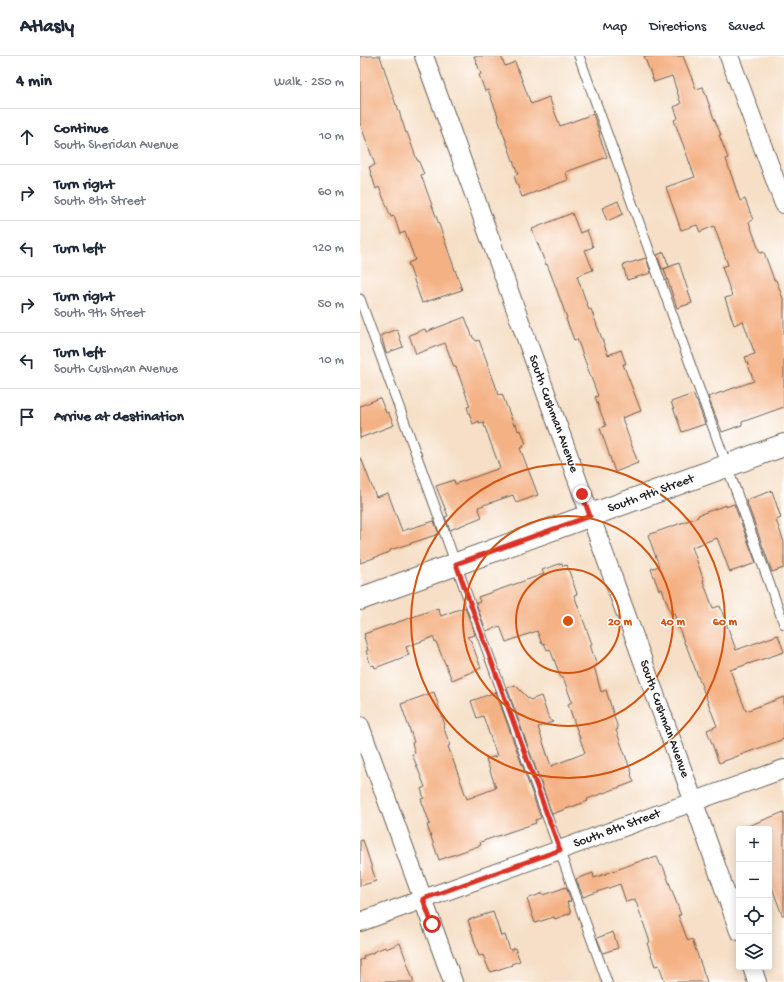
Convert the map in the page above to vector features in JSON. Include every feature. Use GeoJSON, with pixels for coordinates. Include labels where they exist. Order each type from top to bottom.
{"type":"FeatureCollection","features":[{"type":"Feature","properties":{"kind":"street","name":"South Cushman Avenue"},"geometry":{"type":"LineString","coordinates":[[424,56],[694,802],[736,922]]}},
{"type":"Feature","properties":{"kind":"street"},"geometry":{"type":"LineString","coordinates":[[730,56],[784,204]]}},
{"type":"Feature","properties":{"kind":"street","name":"South 9th Street"},"geometry":{"type":"LineString","coordinates":[[360,599],[784,445]]}},
{"type":"Feature","properties":{"kind":"street"},"geometry":{"type":"LineString","coordinates":[[360,726],[453,982]]}},
{"type":"Feature","properties":{"kind":"street","name":"South 8th Street"},"geometry":{"type":"LineString","coordinates":[[360,922],[784,769]]}},
{"type":"Feature","properties":{"kind":"street"},"geometry":{"type":"LineString","coordinates":[[753,970],[757,982]]}},
{"type":"Feature","properties":{"kind":"lane"},"geometry":{"type":"LineString","coordinates":[[579,56],[784,624]]}},
{"type":"Feature","properties":{"kind":"lane"},"geometry":{"type":"LineString","coordinates":[[360,299],[607,982]]}},
{"type":"Feature","properties":{"kind":"building"},"geometry":{"type":"Polygon","coordinates":[[[360,56],[380,56],[406,133],[407,132],[417,160],[424,174],[421,175],[462,290],[422,303],[408,263],[415,260],[405,232],[400,234],[394,216],[391,217],[379,187],[376,189],[369,167],[375,165],[360,123],[360,56]]]}},
{"type":"Feature","properties":{"kind":"building"},"geometry":{"type":"Polygon","coordinates":[[[474,56],[501,56],[505,66],[515,62],[531,104],[549,97],[560,126],[593,114],[607,157],[566,172],[568,180],[522,197],[514,176],[518,174],[488,90],[485,91],[479,75],[481,74],[474,56]]]}},
{"type":"Feature","properties":{"kind":"building"},"geometry":{"type":"Polygon","coordinates":[[[644,56],[683,56],[696,89],[703,87],[721,135],[719,135],[728,158],[726,159],[740,201],[745,199],[753,220],[749,222],[760,253],[764,252],[774,280],[776,280],[784,301],[784,407],[742,422],[742,425],[722,432],[708,397],[754,381],[745,357],[755,354],[743,321],[734,325],[725,298],[732,296],[722,267],[728,265],[714,226],[700,232],[697,225],[681,230],[666,187],[695,177],[674,120],[678,118],[674,107],[681,104],[672,76],[654,82],[644,56]]]}},
{"type":"Feature","properties":{"kind":"building"},"geometry":{"type":"Polygon","coordinates":[[[618,201],[623,214],[607,221],[602,208],[618,201]]]}},
{"type":"Feature","properties":{"kind":"building"},"geometry":{"type":"Polygon","coordinates":[[[572,213],[580,233],[587,230],[593,247],[585,250],[593,270],[577,276],[589,310],[591,309],[608,355],[621,350],[626,364],[623,364],[641,411],[622,418],[638,463],[615,472],[600,428],[606,426],[595,397],[598,396],[577,339],[574,340],[555,285],[532,229],[572,213]]]}},
{"type":"Feature","properties":{"kind":"building"},"geometry":{"type":"Polygon","coordinates":[[[664,252],[669,267],[662,269],[657,255],[664,252]]]}},
{"type":"Feature","properties":{"kind":"building"},"geometry":{"type":"Polygon","coordinates":[[[646,258],[651,273],[627,280],[623,265],[646,258]]]}},
{"type":"Feature","properties":{"kind":"building"},"geometry":{"type":"Polygon","coordinates":[[[679,263],[692,303],[677,308],[664,269],[679,263]]]}},
{"type":"Feature","properties":{"kind":"building"},"geometry":{"type":"Polygon","coordinates":[[[465,317],[473,338],[476,341],[479,340],[499,395],[502,394],[514,425],[516,424],[518,431],[521,430],[526,444],[523,445],[524,447],[520,448],[538,495],[516,503],[513,495],[478,507],[482,517],[450,530],[445,517],[448,516],[436,486],[454,480],[455,484],[500,468],[483,422],[479,423],[479,421],[473,424],[467,407],[470,406],[456,367],[454,367],[445,343],[416,354],[409,335],[425,329],[426,332],[465,317]]]}},
{"type":"Feature","properties":{"kind":"building"},"geometry":{"type":"Polygon","coordinates":[[[397,329],[403,347],[386,353],[381,335],[397,329]]]}},
{"type":"Feature","properties":{"kind":"building"},"geometry":{"type":"Polygon","coordinates":[[[693,394],[705,424],[682,432],[671,402],[693,394]]]}},
{"type":"Feature","properties":{"kind":"building"},"geometry":{"type":"Polygon","coordinates":[[[380,398],[386,413],[388,412],[394,425],[360,438],[360,406],[380,398]]]}},
{"type":"Feature","properties":{"kind":"building"},"geometry":{"type":"Polygon","coordinates":[[[360,458],[376,497],[388,493],[402,531],[434,521],[439,534],[390,550],[390,552],[360,563],[360,458]]]}},
{"type":"Feature","properties":{"kind":"building"},"geometry":{"type":"Polygon","coordinates":[[[772,491],[781,518],[776,520],[784,542],[784,568],[772,572],[746,500],[772,491]]]}},
{"type":"Feature","properties":{"kind":"building"},"geometry":{"type":"Polygon","coordinates":[[[734,504],[756,563],[730,572],[717,538],[692,547],[713,608],[720,606],[736,650],[778,635],[784,652],[730,670],[746,711],[784,697],[784,739],[719,763],[707,730],[717,726],[674,613],[671,614],[662,589],[659,590],[651,569],[659,566],[648,535],[698,517],[698,515],[726,505],[726,507],[734,504]]]}},
{"type":"Feature","properties":{"kind":"building"},"geometry":{"type":"Polygon","coordinates":[[[562,563],[563,566],[567,565],[577,594],[574,595],[592,644],[590,645],[597,665],[594,666],[601,692],[606,690],[618,729],[616,730],[634,782],[587,799],[588,801],[552,814],[507,688],[515,685],[530,700],[541,696],[549,719],[553,722],[538,727],[551,766],[585,753],[568,704],[572,702],[563,677],[561,678],[550,649],[547,650],[544,643],[542,644],[537,631],[506,642],[500,626],[486,631],[476,603],[480,602],[478,597],[544,574],[542,570],[562,563]]]}},
{"type":"Feature","properties":{"kind":"building"},"geometry":{"type":"Polygon","coordinates":[[[465,607],[475,635],[467,637],[471,641],[481,668],[452,680],[433,637],[406,647],[409,655],[375,668],[374,665],[371,666],[366,651],[368,650],[364,634],[438,608],[441,616],[465,607]]]}},
{"type":"Feature","properties":{"kind":"building"},"geometry":{"type":"Polygon","coordinates":[[[434,692],[445,725],[443,726],[450,745],[448,746],[467,799],[496,788],[486,759],[497,756],[483,716],[477,718],[471,701],[496,692],[541,818],[535,820],[536,823],[480,842],[481,845],[439,860],[427,825],[430,824],[421,799],[424,798],[421,789],[425,787],[412,754],[415,753],[412,743],[414,742],[401,704],[434,692]]]}},
{"type":"Feature","properties":{"kind":"building"},"geometry":{"type":"Polygon","coordinates":[[[784,812],[784,915],[782,915],[772,887],[772,826],[748,826],[784,812]]]}},
{"type":"Feature","properties":{"kind":"building"},"geometry":{"type":"Polygon","coordinates":[[[363,840],[376,881],[360,886],[360,841],[363,840]]]}},
{"type":"Feature","properties":{"kind":"building"},"geometry":{"type":"Polygon","coordinates":[[[657,857],[661,866],[663,866],[681,915],[678,915],[688,941],[692,939],[707,982],[665,982],[659,965],[655,966],[647,943],[650,942],[635,899],[626,902],[620,884],[583,897],[576,879],[593,873],[594,878],[649,858],[657,857]]]}},
{"type":"Feature","properties":{"kind":"building"},"geometry":{"type":"Polygon","coordinates":[[[566,887],[571,901],[567,902],[571,913],[555,919],[554,917],[535,923],[527,899],[566,887]]]}},
{"type":"Feature","properties":{"kind":"building"},"geometry":{"type":"Polygon","coordinates":[[[493,912],[501,936],[505,935],[510,950],[515,948],[520,961],[491,972],[483,955],[479,956],[468,920],[493,912]]]}},
{"type":"Feature","properties":{"kind":"building"},"geometry":{"type":"Polygon","coordinates":[[[613,932],[618,948],[603,953],[597,938],[613,932]]]}},
{"type":"Feature","properties":{"kind":"building"},"geometry":{"type":"Polygon","coordinates":[[[400,943],[414,982],[360,982],[360,960],[364,959],[363,956],[400,943]]]}},
{"type":"Feature","properties":{"kind":"route"},"geometry":{"type":"LineString","coordinates":[[432,924],[423,899],[560,850],[456,564],[590,516],[582,494]]}}]}
